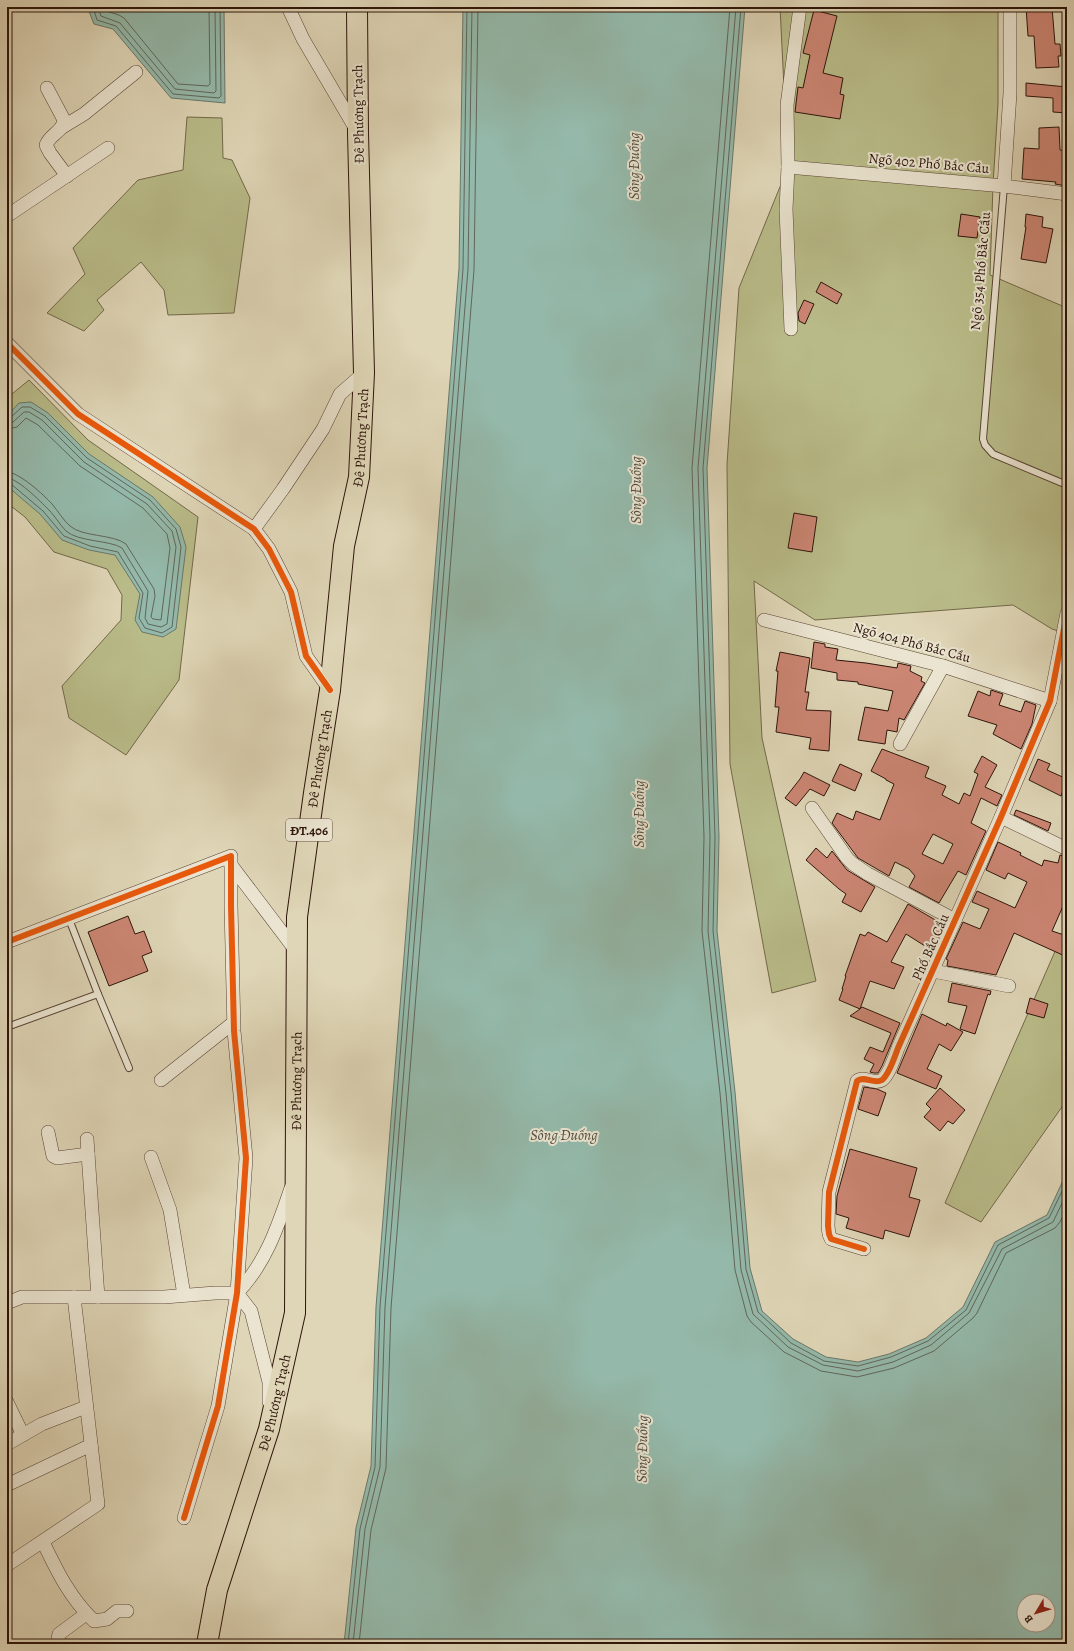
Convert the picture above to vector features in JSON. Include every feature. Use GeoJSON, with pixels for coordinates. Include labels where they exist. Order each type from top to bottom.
{"type":"FeatureCollection","features":[{"type":"Feature","properties":{"kind":"main road","name":"Đê Phương Trạch"},"geometry":{"type":"LineString","coordinates":[[207,1644],[217,1590],[269,1429],[295,1313],[297,918],[330,690],[344,546],[359,477],[364,373],[358,133],[357,7]]}},
{"type":"Feature","properties":{"kind":"street"},"geometry":{"type":"LineString","coordinates":[[288,7],[303,39],[358,133]]}},
{"type":"Feature","properties":{"kind":"street"},"geometry":{"type":"LineString","coordinates":[[791,329],[786,210],[788,167],[787,105],[800,7]]}},
{"type":"Feature","properties":{"kind":"street","name":"Ngõ 354 Phố Bắc Cầu"},"geometry":{"type":"LineString","coordinates":[[1004,186],[1010,93],[1010,7]]}},
{"type":"Feature","properties":{"kind":"street"},"geometry":{"type":"LineString","coordinates":[[67,176],[50,153],[46,145],[48,139],[61,128],[84,114],[136,72]]}},
{"type":"Feature","properties":{"kind":"street"},"geometry":{"type":"LineString","coordinates":[[47,88],[64,120],[61,128]]}},
{"type":"Feature","properties":{"kind":"street"},"geometry":{"type":"LineString","coordinates":[[7,216],[108,148]]}},
{"type":"Feature","properties":{"kind":"street","name":"Ngõ 402 Phố Bắc Cầu"},"geometry":{"type":"LineString","coordinates":[[788,167],[1004,186],[1067,194]]}},
{"type":"Feature","properties":{"kind":"street"},"geometry":{"type":"LineString","coordinates":[[7,343],[78,414],[254,529],[269,549],[291,592],[306,656],[330,690]]}},
{"type":"Feature","properties":{"kind":"street"},"geometry":{"type":"LineString","coordinates":[[254,529],[323,430],[340,394],[364,373]]}},
{"type":"Feature","properties":{"kind":"street","name":"Phố Bắc Cầu"},"geometry":{"type":"LineString","coordinates":[[864,1249],[831,1238],[828,1226],[828,1192],[857,1081],[862,1079],[878,1081],[884,1077],[933,971],[1050,701],[1067,613]]}},
{"type":"Feature","properties":{"kind":"street","name":"Ngõ 404 Phố Bắc Cầu"},"geometry":{"type":"LineString","coordinates":[[764,620],[943,666],[1050,701]]}},
{"type":"Feature","properties":{"kind":"street"},"geometry":{"type":"LineString","coordinates":[[900,744],[943,666]]}},
{"type":"Feature","properties":{"kind":"street"},"geometry":{"type":"LineString","coordinates":[[812,808],[847,858],[853,864],[893,888],[955,920]]}},
{"type":"Feature","properties":{"kind":"street"},"geometry":{"type":"LineString","coordinates":[[1001,817],[1067,849]]}},
{"type":"Feature","properties":{"kind":"street"},"geometry":{"type":"LineString","coordinates":[[7,942],[231,856],[234,1022],[246,1158],[237,1293],[218,1406],[184,1518]]}},
{"type":"Feature","properties":{"kind":"street"},"geometry":{"type":"LineString","coordinates":[[231,865],[297,952]]}},
{"type":"Feature","properties":{"kind":"street"},"geometry":{"type":"LineString","coordinates":[[933,971],[1009,986]]}},
{"type":"Feature","properties":{"kind":"street"},"geometry":{"type":"LineString","coordinates":[[161,1080],[234,1022]]}},
{"type":"Feature","properties":{"kind":"street"},"geometry":{"type":"LineString","coordinates":[[48,1132],[53,1156],[57,1158],[88,1154]]}},
{"type":"Feature","properties":{"kind":"street"},"geometry":{"type":"LineString","coordinates":[[87,1139],[98,1297]]}},
{"type":"Feature","properties":{"kind":"street"},"geometry":{"type":"LineString","coordinates":[[151,1157],[170,1210],[184,1295]]}},
{"type":"Feature","properties":{"kind":"street"},"geometry":{"type":"LineString","coordinates":[[7,1303],[22,1297],[74,1298],[237,1293],[250,1280],[275,1235],[296,1174]]}},
{"type":"Feature","properties":{"kind":"street"},"geometry":{"type":"LineString","coordinates":[[237,1293],[251,1311],[262,1352],[268,1382],[269,1429]]}},
{"type":"Feature","properties":{"kind":"street"},"geometry":{"type":"LineString","coordinates":[[7,1564],[43,1542],[98,1504],[74,1298]]}},
{"type":"Feature","properties":{"kind":"street"},"geometry":{"type":"LineString","coordinates":[[7,1402],[23,1435]]}},
{"type":"Feature","properties":{"kind":"street"},"geometry":{"type":"LineString","coordinates":[[7,1444],[42,1424],[86,1407]]}},
{"type":"Feature","properties":{"kind":"street"},"geometry":{"type":"LineString","coordinates":[[7,1485],[91,1445]]}},
{"type":"Feature","properties":{"kind":"street"},"geometry":{"type":"LineString","coordinates":[[43,1542],[60,1578],[79,1606],[94,1621],[107,1619],[117,1611],[127,1611]]}},
{"type":"Feature","properties":{"kind":"street"},"geometry":{"type":"LineString","coordinates":[[60,1644],[58,1638],[59,1634],[86,1614]]}},
{"type":"Feature","properties":{"kind":"lane","name":"Ngõ 354 Phố Bắc Cầu"},"geometry":{"type":"LineString","coordinates":[[1004,186],[983,439],[985,445],[993,454],[1067,485]]}},
{"type":"Feature","properties":{"kind":"lane"},"geometry":{"type":"LineString","coordinates":[[69,918],[98,994],[129,1068]]}},
{"type":"Feature","properties":{"kind":"lane"},"geometry":{"type":"LineString","coordinates":[[7,1027],[98,994]]}},
{"type":"Feature","properties":{"kind":"green space"},"geometry":{"type":"Polygon","coordinates":[[[780,7],[998,7],[998,104],[993,185],[990,275],[1067,308],[1067,634],[1052,629],[1013,605],[815,620],[754,581],[762,738],[816,981],[772,993],[730,764],[727,464],[739,288],[788,167],[780,7]]]}},
{"type":"Feature","properties":{"kind":"green space"},"geometry":{"type":"Polygon","coordinates":[[[187,117],[222,118],[223,158],[232,160],[250,198],[234,313],[168,315],[164,290],[141,262],[97,300],[104,310],[84,331],[47,313],[85,274],[73,248],[138,180],[183,170],[187,117]]]}},
{"type":"Feature","properties":{"kind":"green space"},"geometry":{"type":"Polygon","coordinates":[[[29,380],[88,440],[198,517],[179,680],[126,755],[69,718],[62,686],[121,620],[122,595],[107,569],[54,552],[25,517],[7,503],[7,398],[29,380]]]}},
{"type":"Feature","properties":{"kind":"green space"},"geometry":{"type":"Polygon","coordinates":[[[1067,924],[1067,1097],[1064,1104],[981,1222],[945,1203],[1067,924]]]}},
{"type":"Feature","properties":{"kind":"water"},"geometry":{"type":"Polygon","coordinates":[[[89,7],[224,7],[225,103],[171,98],[113,29],[94,24],[89,7]]]}},
{"type":"Feature","properties":{"kind":"water","name":"Sông Đuống"},"geometry":{"type":"Polygon","coordinates":[[[463,7],[745,7],[707,468],[719,837],[717,931],[735,1092],[750,1268],[762,1311],[793,1339],[826,1357],[858,1362],[889,1354],[926,1338],[963,1307],[995,1242],[1047,1215],[1067,1172],[1067,1644],[344,1644],[356,1528],[371,1466],[376,1307],[459,268],[463,7]]]}},
{"type":"Feature","properties":{"kind":"water"},"geometry":{"type":"Polygon","coordinates":[[[31,402],[48,413],[89,454],[153,497],[180,527],[186,547],[176,629],[163,637],[142,632],[135,620],[140,594],[115,555],[89,550],[62,540],[40,514],[7,486],[7,416],[19,403],[31,402]]]}},
{"type":"Feature","properties":{"kind":"building"},"geometry":{"type":"Polygon","coordinates":[[[1026,7],[1052,7],[1055,44],[1060,44],[1061,56],[1058,56],[1059,67],[1036,68],[1034,36],[1028,36],[1026,7]]]}},
{"type":"Feature","properties":{"kind":"building"},"geometry":{"type":"Polygon","coordinates":[[[814,10],[837,16],[823,73],[843,78],[840,94],[844,95],[840,119],[795,112],[798,87],[803,88],[810,55],[803,53],[814,10]]]}},
{"type":"Feature","properties":{"kind":"building"},"geometry":{"type":"Polygon","coordinates":[[[1026,83],[1067,87],[1067,113],[1053,112],[1053,98],[1026,96],[1026,83]]]}},
{"type":"Feature","properties":{"kind":"building"},"geometry":{"type":"Polygon","coordinates":[[[1059,127],[1060,150],[1067,151],[1067,186],[1055,184],[1056,182],[1022,179],[1024,148],[1039,149],[1039,128],[1059,127]]]}},
{"type":"Feature","properties":{"kind":"building"},"geometry":{"type":"Polygon","coordinates":[[[961,214],[980,217],[977,238],[958,236],[961,214]]]}},
{"type":"Feature","properties":{"kind":"building"},"geometry":{"type":"Polygon","coordinates":[[[1026,214],[1043,217],[1042,227],[1053,229],[1046,263],[1021,259],[1026,227],[1026,214]]]}},
{"type":"Feature","properties":{"kind":"building"},"geometry":{"type":"Polygon","coordinates":[[[821,282],[842,294],[837,304],[816,292],[821,282]]]}},
{"type":"Feature","properties":{"kind":"building"},"geometry":{"type":"Polygon","coordinates":[[[804,300],[814,304],[805,324],[799,321],[798,313],[804,300]]]}},
{"type":"Feature","properties":{"kind":"building"},"geometry":{"type":"Polygon","coordinates":[[[794,513],[817,517],[812,552],[788,548],[794,513]]]}},
{"type":"Feature","properties":{"kind":"building"},"geometry":{"type":"Polygon","coordinates":[[[814,642],[825,644],[825,647],[838,649],[836,660],[897,668],[898,663],[911,666],[910,671],[922,677],[921,681],[925,683],[904,720],[899,718],[897,732],[887,730],[885,744],[858,740],[865,707],[888,711],[893,691],[858,684],[858,682],[837,680],[837,673],[811,668],[814,642]]]}},
{"type":"Feature","properties":{"kind":"building"},"geometry":{"type":"Polygon","coordinates":[[[780,652],[810,658],[805,692],[809,692],[806,710],[831,711],[829,751],[809,749],[811,738],[776,732],[779,707],[775,707],[778,671],[776,671],[780,652]]]}},
{"type":"Feature","properties":{"kind":"building"},"geometry":{"type":"Polygon","coordinates":[[[991,690],[1003,694],[999,705],[1021,712],[1025,701],[1036,705],[1032,724],[1021,749],[993,734],[997,725],[968,716],[978,691],[990,696],[991,690]]]}},
{"type":"Feature","properties":{"kind":"building"},"geometry":{"type":"Polygon","coordinates":[[[882,749],[929,767],[925,777],[946,786],[942,795],[959,804],[964,793],[970,796],[978,774],[974,772],[982,756],[997,765],[985,787],[1002,795],[997,806],[981,798],[971,823],[986,831],[966,875],[958,871],[939,903],[909,887],[915,876],[909,869],[895,862],[889,876],[858,858],[832,823],[837,813],[853,820],[856,811],[880,820],[894,784],[871,771],[882,749]],[[933,834],[922,854],[943,864],[953,844],[933,834]]]}},
{"type":"Feature","properties":{"kind":"building"},"geometry":{"type":"Polygon","coordinates":[[[1038,759],[1050,764],[1047,770],[1067,779],[1061,796],[1029,780],[1038,759]]]}},
{"type":"Feature","properties":{"kind":"building"},"geometry":{"type":"Polygon","coordinates":[[[840,764],[862,774],[855,791],[832,781],[840,764]]]}},
{"type":"Feature","properties":{"kind":"building"},"geometry":{"type":"Polygon","coordinates":[[[804,772],[830,785],[824,796],[810,789],[796,806],[785,798],[804,772]]]}},
{"type":"Feature","properties":{"kind":"building"},"geometry":{"type":"Polygon","coordinates":[[[1016,810],[1051,823],[1048,831],[1014,815],[1016,810]]]}},
{"type":"Feature","properties":{"kind":"building"},"geometry":{"type":"Polygon","coordinates":[[[998,842],[1021,853],[1020,855],[1042,866],[1044,860],[1058,863],[1060,855],[1067,857],[1067,897],[1052,931],[1067,936],[1067,957],[1014,933],[996,975],[947,966],[948,960],[946,959],[963,922],[980,929],[989,909],[972,902],[977,891],[1015,908],[1027,882],[1008,873],[1005,879],[986,870],[998,842]]]}},
{"type":"Feature","properties":{"kind":"building"},"geometry":{"type":"Polygon","coordinates":[[[816,848],[827,858],[832,851],[847,870],[875,887],[861,912],[842,902],[846,894],[806,860],[816,848]]]}},
{"type":"Feature","properties":{"kind":"building"},"geometry":{"type":"Polygon","coordinates":[[[908,904],[944,925],[933,951],[906,934],[891,962],[904,967],[894,989],[870,981],[860,1009],[839,1000],[843,989],[845,976],[860,934],[865,936],[868,932],[887,942],[908,904]]]}},
{"type":"Feature","properties":{"kind":"building"},"geometry":{"type":"Polygon","coordinates":[[[128,916],[135,934],[144,931],[152,952],[142,956],[148,971],[109,986],[88,932],[128,916]]]}},
{"type":"Feature","properties":{"kind":"building"},"geometry":{"type":"Polygon","coordinates":[[[952,983],[991,991],[990,995],[988,994],[975,1034],[960,1029],[967,1006],[948,1002],[952,983]]]}},
{"type":"Feature","properties":{"kind":"building"},"geometry":{"type":"Polygon","coordinates":[[[1030,998],[1048,1004],[1044,1018],[1026,1013],[1030,998]]]}},
{"type":"Feature","properties":{"kind":"building"},"geometry":{"type":"Polygon","coordinates":[[[862,1007],[900,1023],[878,1073],[870,1072],[874,1064],[864,1059],[870,1047],[883,1052],[891,1033],[850,1016],[862,1007]]]}},
{"type":"Feature","properties":{"kind":"building"},"geometry":{"type":"Polygon","coordinates":[[[922,1014],[946,1026],[947,1023],[963,1032],[951,1051],[939,1044],[927,1069],[942,1076],[936,1089],[897,1073],[922,1014]]]}},
{"type":"Feature","properties":{"kind":"building"},"geometry":{"type":"Polygon","coordinates":[[[864,1087],[877,1089],[886,1093],[878,1116],[858,1109],[864,1087]]]}},
{"type":"Feature","properties":{"kind":"building"},"geometry":{"type":"Polygon","coordinates":[[[940,1088],[965,1110],[953,1124],[948,1121],[940,1131],[924,1117],[931,1109],[926,1104],[940,1088]]]}},
{"type":"Feature","properties":{"kind":"building"},"geometry":{"type":"Polygon","coordinates":[[[850,1149],[917,1168],[909,1197],[920,1200],[909,1237],[885,1230],[883,1239],[846,1228],[849,1218],[836,1214],[837,1196],[850,1149]]]}},
{"type":"Feature","properties":{"kind":"cycle path"},"geometry":{"type":"LineString","coordinates":[[7,343],[78,414],[254,529],[269,549],[291,592],[306,656],[330,690]]}},
{"type":"Feature","properties":{"kind":"cycle path"},"geometry":{"type":"LineString","coordinates":[[864,1249],[831,1239],[828,1226],[829,1192],[857,1081],[860,1079],[876,1081],[882,1080],[885,1078],[892,1065],[898,1048],[1001,817],[1050,701],[1067,613]]}},
{"type":"Feature","properties":{"kind":"cycle path"},"geometry":{"type":"LineString","coordinates":[[7,942],[231,856],[234,1031],[246,1158],[237,1293],[218,1406],[184,1518]]}}]}
